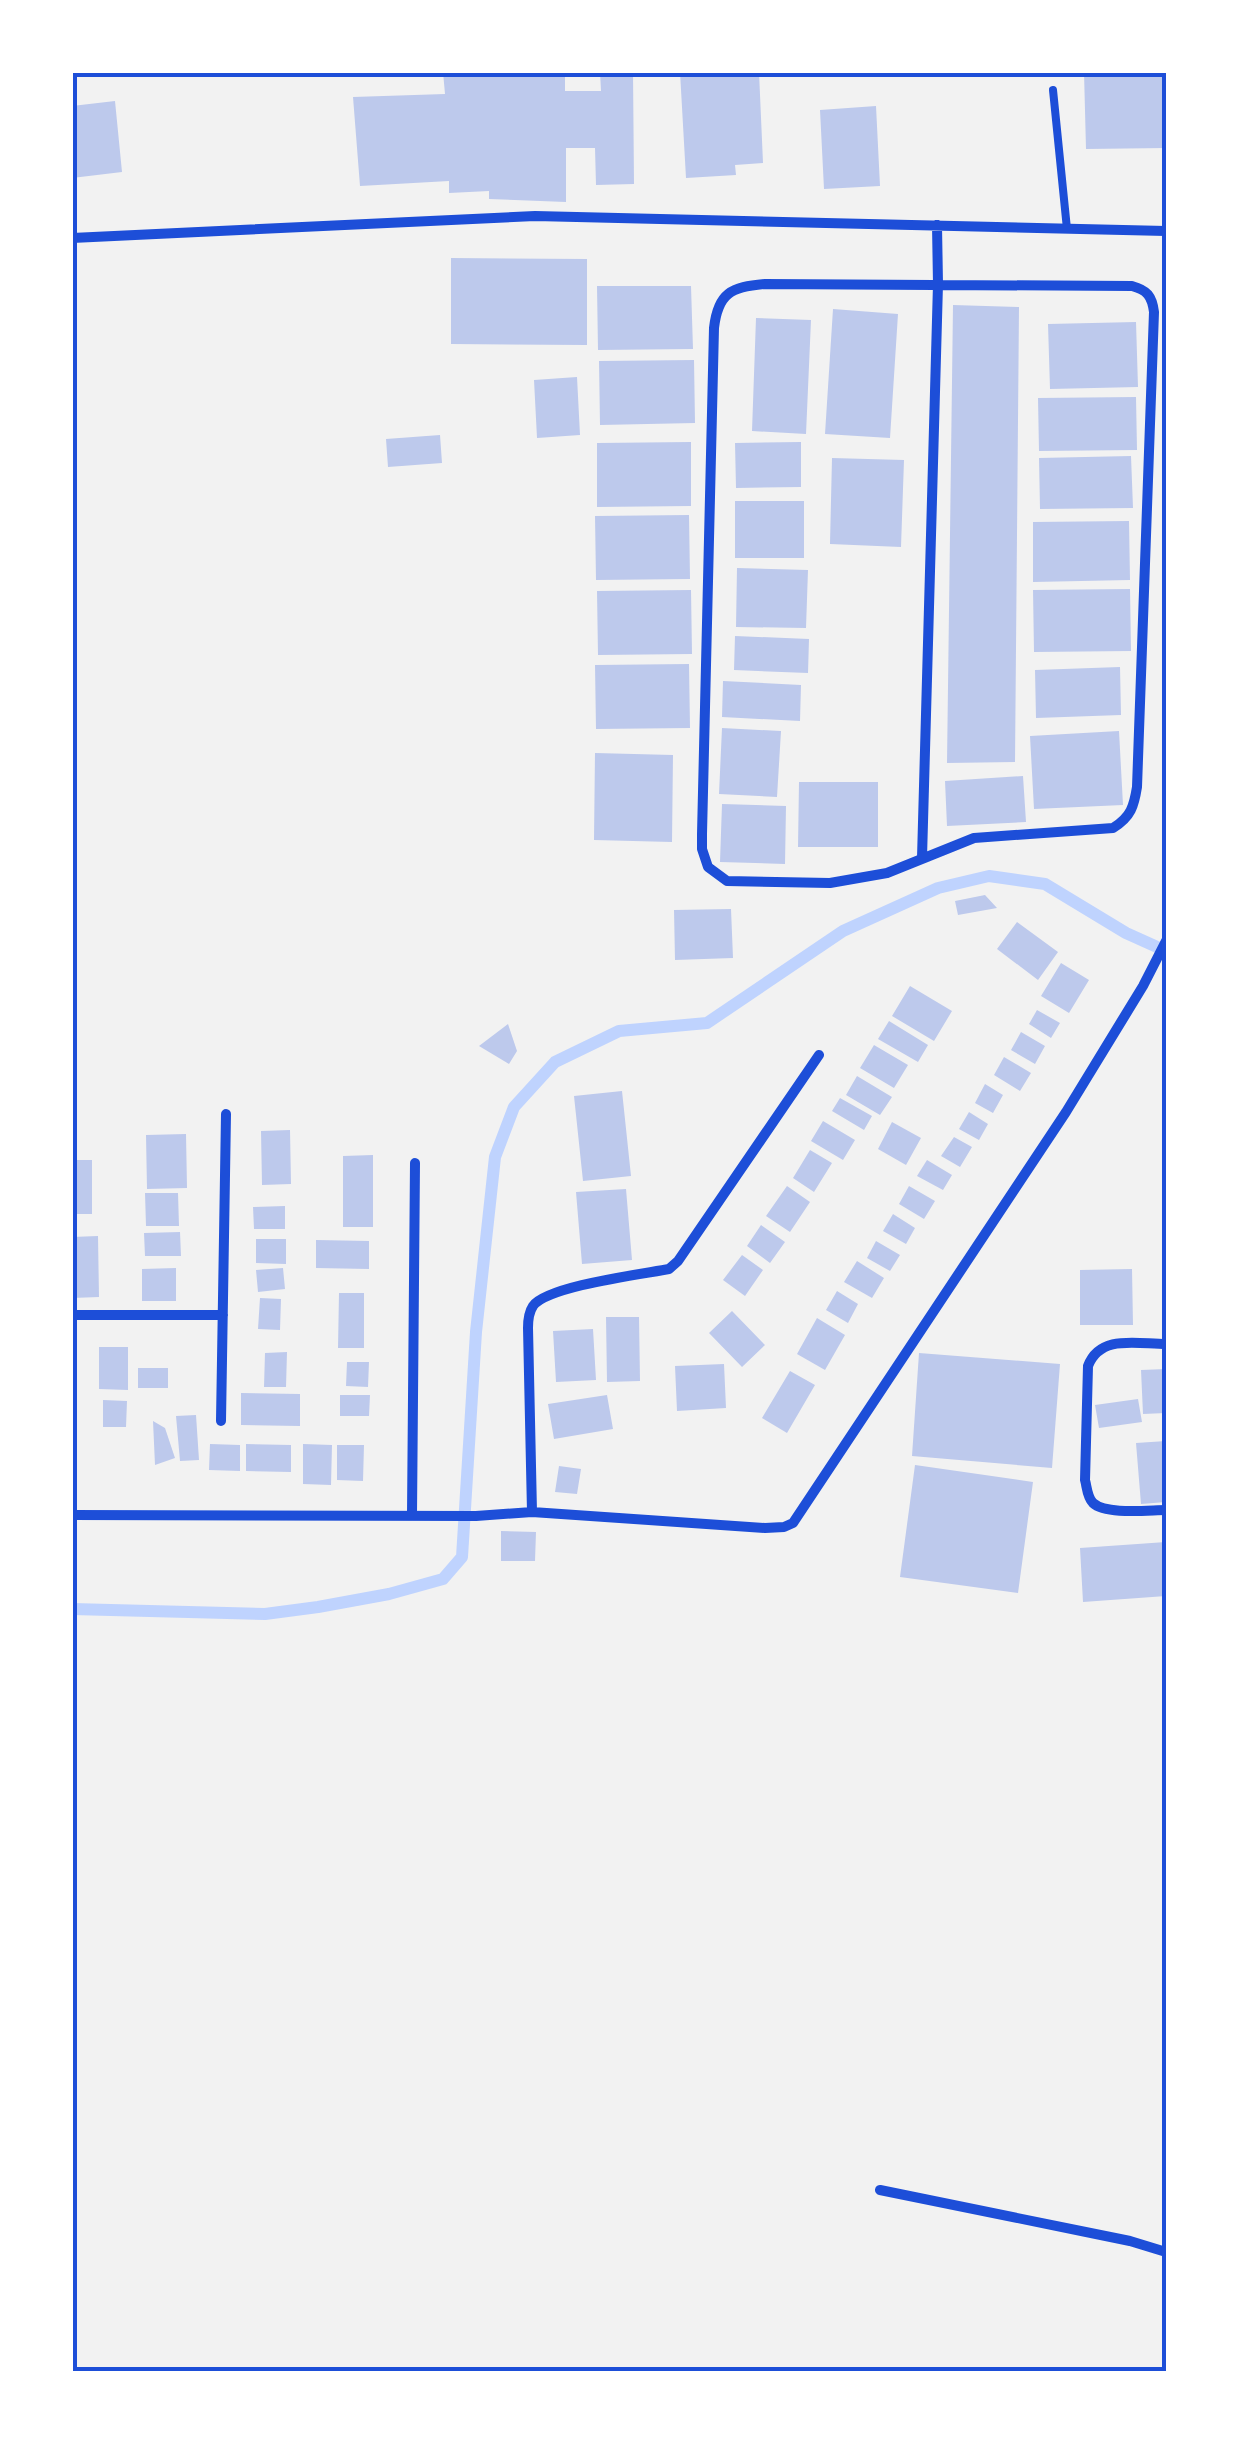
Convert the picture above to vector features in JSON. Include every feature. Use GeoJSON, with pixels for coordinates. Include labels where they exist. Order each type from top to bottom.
{"type":"FeatureCollection","features":[{"type":"Feature","properties":{"kind":"street"},"geometry":{"type":"LineString","coordinates":[[72,238],[535,216],[1166,231]]}},
{"type":"Feature","properties":{"kind":"street"},"geometry":{"type":"LineString","coordinates":[[922,858],[937,225]]}},
{"type":"Feature","properties":{"kind":"street"},"geometry":{"type":"LineString","coordinates":[[764,284],[1143,289],[1150,294],[1154,312],[1134,806],[1125,821],[1114,828],[974,838],[922,858],[887,873],[830,883],[726,881],[708,867],[702,834],[716,312],[722,298],[736,288],[764,284]]}},
{"type":"Feature","properties":{"kind":"street"},"geometry":{"type":"LineString","coordinates":[[72,1515],[476,1516],[532,1512],[784,1528],[793,1523],[1066,1112],[1166,941]]}},
{"type":"Feature","properties":{"kind":"street"},"geometry":{"type":"LineString","coordinates":[[532,1512],[528,1328],[532,1306],[543,1296],[568,1288],[670,1269],[819,1055]]}},
{"type":"Feature","properties":{"kind":"street"},"geometry":{"type":"LineString","coordinates":[[220,1421],[226,1114]]}},
{"type":"Feature","properties":{"kind":"street"},"geometry":{"type":"LineString","coordinates":[[412,1515],[415,1163]]}},
{"type":"Feature","properties":{"kind":"street"},"geometry":{"type":"LineString","coordinates":[[72,1315],[223,1316]]}},
{"type":"Feature","properties":{"kind":"street"},"geometry":{"type":"LineString","coordinates":[[1166,1344],[1108,1344],[1092,1356],[1088,1366],[1086,1480],[1094,1505],[1109,1510],[1166,1510]]}},
{"type":"Feature","properties":{"kind":"street"},"geometry":{"type":"LineString","coordinates":[[880,2190],[1166,2252]]}},
{"type":"Feature","properties":{"kind":"lane"},"geometry":{"type":"LineString","coordinates":[[1054,90],[1067,229]]}},
{"type":"Feature","properties":{"kind":"building"},"geometry":{"type":"Polygon","coordinates":[[[443,72],[565,72],[565,91],[601,91],[600,72],[633,72],[634,184],[596,185],[595,148],[566,148],[566,202],[489,199],[489,191],[449,193],[449,181],[360,186],[353,97],[445,94],[443,72]]]}},
{"type":"Feature","properties":{"kind":"building"},"geometry":{"type":"Polygon","coordinates":[[[680,72],[759,72],[763,163],[735,165],[736,175],[686,178],[680,72]]]}},
{"type":"Feature","properties":{"kind":"building"},"geometry":{"type":"Polygon","coordinates":[[[1084,72],[1166,72],[1166,148],[1086,149],[1084,72]]]}},
{"type":"Feature","properties":{"kind":"building"},"geometry":{"type":"Polygon","coordinates":[[[115,101],[122,172],[72,178],[72,106],[115,101]]]}},
{"type":"Feature","properties":{"kind":"building"},"geometry":{"type":"Polygon","coordinates":[[[876,106],[880,186],[824,189],[820,110],[876,106]]]}},
{"type":"Feature","properties":{"kind":"building"},"geometry":{"type":"Polygon","coordinates":[[[451,258],[587,259],[587,345],[451,344],[451,258]]]}},
{"type":"Feature","properties":{"kind":"building"},"geometry":{"type":"Polygon","coordinates":[[[597,286],[691,286],[693,349],[598,350],[597,286]]]}},
{"type":"Feature","properties":{"kind":"building"},"geometry":{"type":"Polygon","coordinates":[[[953,305],[1019,307],[1015,762],[947,763],[953,305]]]}},
{"type":"Feature","properties":{"kind":"building"},"geometry":{"type":"Polygon","coordinates":[[[833,309],[898,314],[890,438],[825,434],[833,309]]]}},
{"type":"Feature","properties":{"kind":"building"},"geometry":{"type":"Polygon","coordinates":[[[756,318],[811,320],[806,434],[752,431],[756,318]]]}},
{"type":"Feature","properties":{"kind":"building"},"geometry":{"type":"Polygon","coordinates":[[[1136,322],[1138,387],[1050,389],[1048,324],[1136,322]]]}},
{"type":"Feature","properties":{"kind":"building"},"geometry":{"type":"Polygon","coordinates":[[[694,360],[695,423],[600,425],[599,361],[694,360]]]}},
{"type":"Feature","properties":{"kind":"building"},"geometry":{"type":"Polygon","coordinates":[[[577,377],[580,435],[537,438],[534,380],[577,377]]]}},
{"type":"Feature","properties":{"kind":"building"},"geometry":{"type":"Polygon","coordinates":[[[1136,397],[1137,450],[1039,451],[1038,398],[1136,397]]]}},
{"type":"Feature","properties":{"kind":"building"},"geometry":{"type":"Polygon","coordinates":[[[440,435],[442,463],[388,467],[386,439],[440,435]]]}},
{"type":"Feature","properties":{"kind":"building"},"geometry":{"type":"Polygon","coordinates":[[[691,442],[691,506],[597,507],[597,443],[691,442]]]}},
{"type":"Feature","properties":{"kind":"building"},"geometry":{"type":"Polygon","coordinates":[[[801,442],[801,487],[736,488],[735,443],[801,442]]]}},
{"type":"Feature","properties":{"kind":"building"},"geometry":{"type":"Polygon","coordinates":[[[1131,456],[1133,508],[1040,509],[1039,458],[1131,456]]]}},
{"type":"Feature","properties":{"kind":"building"},"geometry":{"type":"Polygon","coordinates":[[[832,458],[904,460],[901,547],[830,544],[832,458]]]}},
{"type":"Feature","properties":{"kind":"building"},"geometry":{"type":"Polygon","coordinates":[[[735,501],[804,501],[804,558],[735,558],[735,501]]]}},
{"type":"Feature","properties":{"kind":"building"},"geometry":{"type":"Polygon","coordinates":[[[689,515],[690,579],[596,580],[595,516],[689,515]]]}},
{"type":"Feature","properties":{"kind":"building"},"geometry":{"type":"Polygon","coordinates":[[[1129,521],[1130,580],[1033,582],[1033,522],[1129,521]]]}},
{"type":"Feature","properties":{"kind":"building"},"geometry":{"type":"Polygon","coordinates":[[[737,568],[808,570],[806,628],[736,627],[737,568]]]}},
{"type":"Feature","properties":{"kind":"building"},"geometry":{"type":"Polygon","coordinates":[[[1130,589],[1131,651],[1034,652],[1033,590],[1130,589]]]}},
{"type":"Feature","properties":{"kind":"building"},"geometry":{"type":"Polygon","coordinates":[[[691,590],[692,654],[598,655],[597,591],[691,590]]]}},
{"type":"Feature","properties":{"kind":"building"},"geometry":{"type":"Polygon","coordinates":[[[735,636],[809,639],[808,673],[734,670],[735,636]]]}},
{"type":"Feature","properties":{"kind":"building"},"geometry":{"type":"Polygon","coordinates":[[[689,664],[690,728],[596,729],[595,665],[689,664]]]}},
{"type":"Feature","properties":{"kind":"building"},"geometry":{"type":"Polygon","coordinates":[[[1120,667],[1121,715],[1036,718],[1035,670],[1120,667]]]}},
{"type":"Feature","properties":{"kind":"building"},"geometry":{"type":"Polygon","coordinates":[[[723,681],[801,685],[800,721],[722,717],[723,681]]]}},
{"type":"Feature","properties":{"kind":"building"},"geometry":{"type":"Polygon","coordinates":[[[722,728],[781,731],[777,797],[719,794],[722,728]]]}},
{"type":"Feature","properties":{"kind":"building"},"geometry":{"type":"Polygon","coordinates":[[[1119,731],[1123,805],[1034,809],[1030,736],[1119,731]]]}},
{"type":"Feature","properties":{"kind":"building"},"geometry":{"type":"Polygon","coordinates":[[[595,753],[673,755],[672,842],[594,840],[595,753]]]}},
{"type":"Feature","properties":{"kind":"building"},"geometry":{"type":"Polygon","coordinates":[[[1023,776],[1026,822],[947,826],[945,781],[1023,776]]]}},
{"type":"Feature","properties":{"kind":"building"},"geometry":{"type":"Polygon","coordinates":[[[799,782],[878,782],[878,847],[798,847],[799,782]]]}},
{"type":"Feature","properties":{"kind":"building"},"geometry":{"type":"Polygon","coordinates":[[[722,804],[786,806],[785,864],[720,862],[722,804]]]}},
{"type":"Feature","properties":{"kind":"building"},"geometry":{"type":"Polygon","coordinates":[[[985,895],[997,908],[958,915],[955,901],[985,895]]]}},
{"type":"Feature","properties":{"kind":"building"},"geometry":{"type":"Polygon","coordinates":[[[731,909],[733,958],[675,960],[674,910],[731,909]]]}},
{"type":"Feature","properties":{"kind":"building"},"geometry":{"type":"Polygon","coordinates":[[[1017,922],[1058,952],[1038,980],[997,949],[1017,922]]]}},
{"type":"Feature","properties":{"kind":"building"},"geometry":{"type":"Polygon","coordinates":[[[1061,963],[1089,980],[1069,1013],[1041,996],[1061,963]]]}},
{"type":"Feature","properties":{"kind":"building"},"geometry":{"type":"Polygon","coordinates":[[[910,986],[952,1011],[934,1041],[892,1016],[910,986]]]}},
{"type":"Feature","properties":{"kind":"building"},"geometry":{"type":"Polygon","coordinates":[[[1037,1010],[1060,1023],[1051,1038],[1029,1024],[1037,1010]]]}},
{"type":"Feature","properties":{"kind":"building"},"geometry":{"type":"Polygon","coordinates":[[[889,1021],[928,1045],[918,1062],[878,1039],[889,1021]]]}},
{"type":"Feature","properties":{"kind":"building"},"geometry":{"type":"Polygon","coordinates":[[[508,1024],[517,1051],[509,1064],[479,1046],[508,1024]]]}},
{"type":"Feature","properties":{"kind":"building"},"geometry":{"type":"Polygon","coordinates":[[[1021,1032],[1045,1046],[1035,1064],[1011,1050],[1021,1032]]]}},
{"type":"Feature","properties":{"kind":"building"},"geometry":{"type":"Polygon","coordinates":[[[874,1045],[908,1065],[894,1088],[860,1068],[874,1045]]]}},
{"type":"Feature","properties":{"kind":"building"},"geometry":{"type":"Polygon","coordinates":[[[1004,1057],[1031,1073],[1020,1091],[994,1075],[1004,1057]]]}},
{"type":"Feature","properties":{"kind":"building"},"geometry":{"type":"Polygon","coordinates":[[[857,1076],[892,1097],[880,1115],[846,1095],[857,1076]]]}},
{"type":"Feature","properties":{"kind":"building"},"geometry":{"type":"Polygon","coordinates":[[[985,1084],[1003,1095],[993,1113],[975,1103],[985,1084]]]}},
{"type":"Feature","properties":{"kind":"building"},"geometry":{"type":"Polygon","coordinates":[[[622,1091],[631,1176],[583,1181],[574,1096],[622,1091]]]}},
{"type":"Feature","properties":{"kind":"building"},"geometry":{"type":"Polygon","coordinates":[[[840,1098],[872,1116],[864,1130],[832,1111],[840,1098]]]}},
{"type":"Feature","properties":{"kind":"building"},"geometry":{"type":"Polygon","coordinates":[[[969,1112],[988,1124],[979,1140],[959,1129],[969,1112]]]}},
{"type":"Feature","properties":{"kind":"building"},"geometry":{"type":"Polygon","coordinates":[[[823,1121],[855,1140],[843,1160],[811,1141],[823,1121]]]}},
{"type":"Feature","properties":{"kind":"building"},"geometry":{"type":"Polygon","coordinates":[[[892,1122],[921,1138],[906,1165],[878,1149],[892,1122]]]}},
{"type":"Feature","properties":{"kind":"building"},"geometry":{"type":"Polygon","coordinates":[[[290,1130],[291,1184],[262,1185],[261,1131],[290,1130]]]}},
{"type":"Feature","properties":{"kind":"building"},"geometry":{"type":"Polygon","coordinates":[[[186,1134],[187,1188],[147,1189],[146,1135],[186,1134]]]}},
{"type":"Feature","properties":{"kind":"building"},"geometry":{"type":"Polygon","coordinates":[[[954,1137],[972,1147],[960,1167],[941,1156],[954,1137]]]}},
{"type":"Feature","properties":{"kind":"building"},"geometry":{"type":"Polygon","coordinates":[[[810,1150],[832,1163],[814,1192],[793,1178],[810,1150]]]}},
{"type":"Feature","properties":{"kind":"building"},"geometry":{"type":"Polygon","coordinates":[[[373,1155],[373,1227],[343,1227],[343,1156],[373,1155]]]}},
{"type":"Feature","properties":{"kind":"building"},"geometry":{"type":"Polygon","coordinates":[[[72,1160],[92,1160],[92,1214],[72,1214],[72,1160]]]}},
{"type":"Feature","properties":{"kind":"building"},"geometry":{"type":"Polygon","coordinates":[[[927,1160],[952,1175],[943,1190],[917,1176],[927,1160]]]}},
{"type":"Feature","properties":{"kind":"building"},"geometry":{"type":"Polygon","coordinates":[[[787,1186],[810,1202],[790,1232],[766,1216],[787,1186]]]}},
{"type":"Feature","properties":{"kind":"building"},"geometry":{"type":"Polygon","coordinates":[[[909,1186],[935,1201],[924,1219],[899,1204],[909,1186]]]}},
{"type":"Feature","properties":{"kind":"building"},"geometry":{"type":"Polygon","coordinates":[[[626,1189],[632,1260],[582,1264],[576,1192],[626,1189]]]}},
{"type":"Feature","properties":{"kind":"building"},"geometry":{"type":"Polygon","coordinates":[[[145,1193],[178,1193],[179,1226],[146,1226],[145,1193]]]}},
{"type":"Feature","properties":{"kind":"building"},"geometry":{"type":"Polygon","coordinates":[[[285,1206],[285,1229],[254,1229],[253,1207],[285,1206]]]}},
{"type":"Feature","properties":{"kind":"building"},"geometry":{"type":"Polygon","coordinates":[[[893,1214],[915,1228],[906,1244],[883,1231],[893,1214]]]}},
{"type":"Feature","properties":{"kind":"building"},"geometry":{"type":"Polygon","coordinates":[[[761,1225],[785,1242],[770,1263],[747,1246],[761,1225]]]}},
{"type":"Feature","properties":{"kind":"building"},"geometry":{"type":"Polygon","coordinates":[[[180,1232],[181,1256],[145,1256],[144,1233],[180,1232]]]}},
{"type":"Feature","properties":{"kind":"building"},"geometry":{"type":"Polygon","coordinates":[[[98,1236],[99,1297],[72,1298],[72,1237],[98,1236]]]}},
{"type":"Feature","properties":{"kind":"building"},"geometry":{"type":"Polygon","coordinates":[[[256,1239],[286,1239],[286,1264],[256,1263],[256,1239]]]}},
{"type":"Feature","properties":{"kind":"building"},"geometry":{"type":"Polygon","coordinates":[[[316,1240],[369,1241],[369,1269],[316,1268],[316,1240]]]}},
{"type":"Feature","properties":{"kind":"building"},"geometry":{"type":"Polygon","coordinates":[[[876,1241],[900,1255],[890,1271],[867,1258],[876,1241]]]}},
{"type":"Feature","properties":{"kind":"building"},"geometry":{"type":"Polygon","coordinates":[[[742,1255],[763,1270],[745,1296],[723,1280],[742,1255]]]}},
{"type":"Feature","properties":{"kind":"building"},"geometry":{"type":"Polygon","coordinates":[[[857,1261],[884,1278],[872,1298],[844,1282],[857,1261]]]}},
{"type":"Feature","properties":{"kind":"building"},"geometry":{"type":"Polygon","coordinates":[[[176,1268],[176,1301],[142,1301],[142,1269],[176,1268]]]}},
{"type":"Feature","properties":{"kind":"building"},"geometry":{"type":"Polygon","coordinates":[[[283,1268],[285,1289],[258,1292],[256,1270],[283,1268]]]}},
{"type":"Feature","properties":{"kind":"building"},"geometry":{"type":"Polygon","coordinates":[[[1132,1269],[1133,1325],[1080,1325],[1080,1270],[1132,1269]]]}},
{"type":"Feature","properties":{"kind":"building"},"geometry":{"type":"Polygon","coordinates":[[[837,1291],[858,1304],[848,1323],[826,1310],[837,1291]]]}},
{"type":"Feature","properties":{"kind":"building"},"geometry":{"type":"Polygon","coordinates":[[[339,1293],[364,1293],[364,1348],[338,1348],[339,1293]]]}},
{"type":"Feature","properties":{"kind":"building"},"geometry":{"type":"Polygon","coordinates":[[[260,1298],[281,1299],[280,1330],[258,1329],[260,1298]]]}},
{"type":"Feature","properties":{"kind":"building"},"geometry":{"type":"Polygon","coordinates":[[[732,1311],[765,1345],[742,1367],[709,1333],[732,1311]]]}},
{"type":"Feature","properties":{"kind":"building"},"geometry":{"type":"Polygon","coordinates":[[[606,1317],[639,1317],[640,1381],[607,1382],[606,1317]]]}},
{"type":"Feature","properties":{"kind":"building"},"geometry":{"type":"Polygon","coordinates":[[[817,1318],[845,1335],[825,1370],[797,1354],[817,1318]]]}},
{"type":"Feature","properties":{"kind":"building"},"geometry":{"type":"Polygon","coordinates":[[[593,1329],[596,1380],[556,1382],[553,1331],[593,1329]]]}},
{"type":"Feature","properties":{"kind":"building"},"geometry":{"type":"Polygon","coordinates":[[[99,1347],[128,1347],[128,1390],[99,1389],[99,1347]]]}},
{"type":"Feature","properties":{"kind":"building"},"geometry":{"type":"Polygon","coordinates":[[[287,1352],[286,1387],[264,1387],[265,1353],[287,1352]]]}},
{"type":"Feature","properties":{"kind":"building"},"geometry":{"type":"Polygon","coordinates":[[[919,1353],[1060,1364],[1052,1468],[912,1456],[919,1353]]]}},
{"type":"Feature","properties":{"kind":"building"},"geometry":{"type":"Polygon","coordinates":[[[347,1362],[369,1362],[368,1387],[346,1386],[347,1362]]]}},
{"type":"Feature","properties":{"kind":"building"},"geometry":{"type":"Polygon","coordinates":[[[724,1364],[726,1408],[677,1411],[675,1366],[724,1364]]]}},
{"type":"Feature","properties":{"kind":"building"},"geometry":{"type":"Polygon","coordinates":[[[138,1368],[168,1368],[168,1388],[138,1388],[138,1368]]]}},
{"type":"Feature","properties":{"kind":"building"},"geometry":{"type":"Polygon","coordinates":[[[1166,1369],[1166,1413],[1143,1414],[1141,1370],[1166,1369]]]}},
{"type":"Feature","properties":{"kind":"building"},"geometry":{"type":"Polygon","coordinates":[[[790,1371],[815,1385],[787,1433],[762,1418],[790,1371]]]}},
{"type":"Feature","properties":{"kind":"building"},"geometry":{"type":"Polygon","coordinates":[[[241,1393],[300,1394],[300,1426],[241,1425],[241,1393]]]}},
{"type":"Feature","properties":{"kind":"building"},"geometry":{"type":"Polygon","coordinates":[[[340,1395],[370,1395],[369,1416],[340,1416],[340,1395]]]}},
{"type":"Feature","properties":{"kind":"building"},"geometry":{"type":"Polygon","coordinates":[[[607,1395],[613,1429],[554,1439],[548,1404],[607,1395]]]}},
{"type":"Feature","properties":{"kind":"building"},"geometry":{"type":"Polygon","coordinates":[[[1138,1399],[1142,1422],[1099,1428],[1095,1405],[1138,1399]]]}},
{"type":"Feature","properties":{"kind":"building"},"geometry":{"type":"Polygon","coordinates":[[[103,1400],[127,1401],[126,1427],[103,1427],[103,1400]]]}},
{"type":"Feature","properties":{"kind":"building"},"geometry":{"type":"Polygon","coordinates":[[[196,1415],[199,1460],[180,1461],[176,1416],[196,1415]]]}},
{"type":"Feature","properties":{"kind":"building"},"geometry":{"type":"Polygon","coordinates":[[[153,1421],[165,1428],[175,1458],[155,1465],[153,1421]]]}},
{"type":"Feature","properties":{"kind":"building"},"geometry":{"type":"Polygon","coordinates":[[[1166,1441],[1166,1502],[1141,1504],[1136,1443],[1166,1441]]]}},
{"type":"Feature","properties":{"kind":"building"},"geometry":{"type":"Polygon","coordinates":[[[210,1444],[240,1445],[240,1471],[209,1470],[210,1444]]]}},
{"type":"Feature","properties":{"kind":"building"},"geometry":{"type":"Polygon","coordinates":[[[246,1444],[291,1445],[291,1472],[246,1471],[246,1444]]]}},
{"type":"Feature","properties":{"kind":"building"},"geometry":{"type":"Polygon","coordinates":[[[303,1444],[332,1445],[331,1485],[303,1484],[303,1444]]]}},
{"type":"Feature","properties":{"kind":"building"},"geometry":{"type":"Polygon","coordinates":[[[337,1445],[364,1445],[363,1481],[337,1480],[337,1445]]]}},
{"type":"Feature","properties":{"kind":"building"},"geometry":{"type":"Polygon","coordinates":[[[915,1465],[1033,1482],[1018,1593],[900,1577],[915,1465]]]}},
{"type":"Feature","properties":{"kind":"building"},"geometry":{"type":"Polygon","coordinates":[[[559,1466],[581,1469],[577,1494],[555,1492],[559,1466]]]}},
{"type":"Feature","properties":{"kind":"building"},"geometry":{"type":"Polygon","coordinates":[[[501,1531],[536,1532],[535,1561],[501,1561],[501,1531]]]}},
{"type":"Feature","properties":{"kind":"building"},"geometry":{"type":"Polygon","coordinates":[[[1166,1542],[1166,1596],[1083,1602],[1080,1548],[1166,1542]]]}},
{"type":"Feature","properties":{"kind":"waterway"},"geometry":{"type":"LineString","coordinates":[[72,1609],[265,1614],[389,1594],[443,1579],[462,1557],[476,1332],[495,1157],[514,1107],[555,1062],[619,1031],[707,1023],[843,931],[938,888],[989,876],[1045,884],[1126,933],[1166,951]]}}]}
